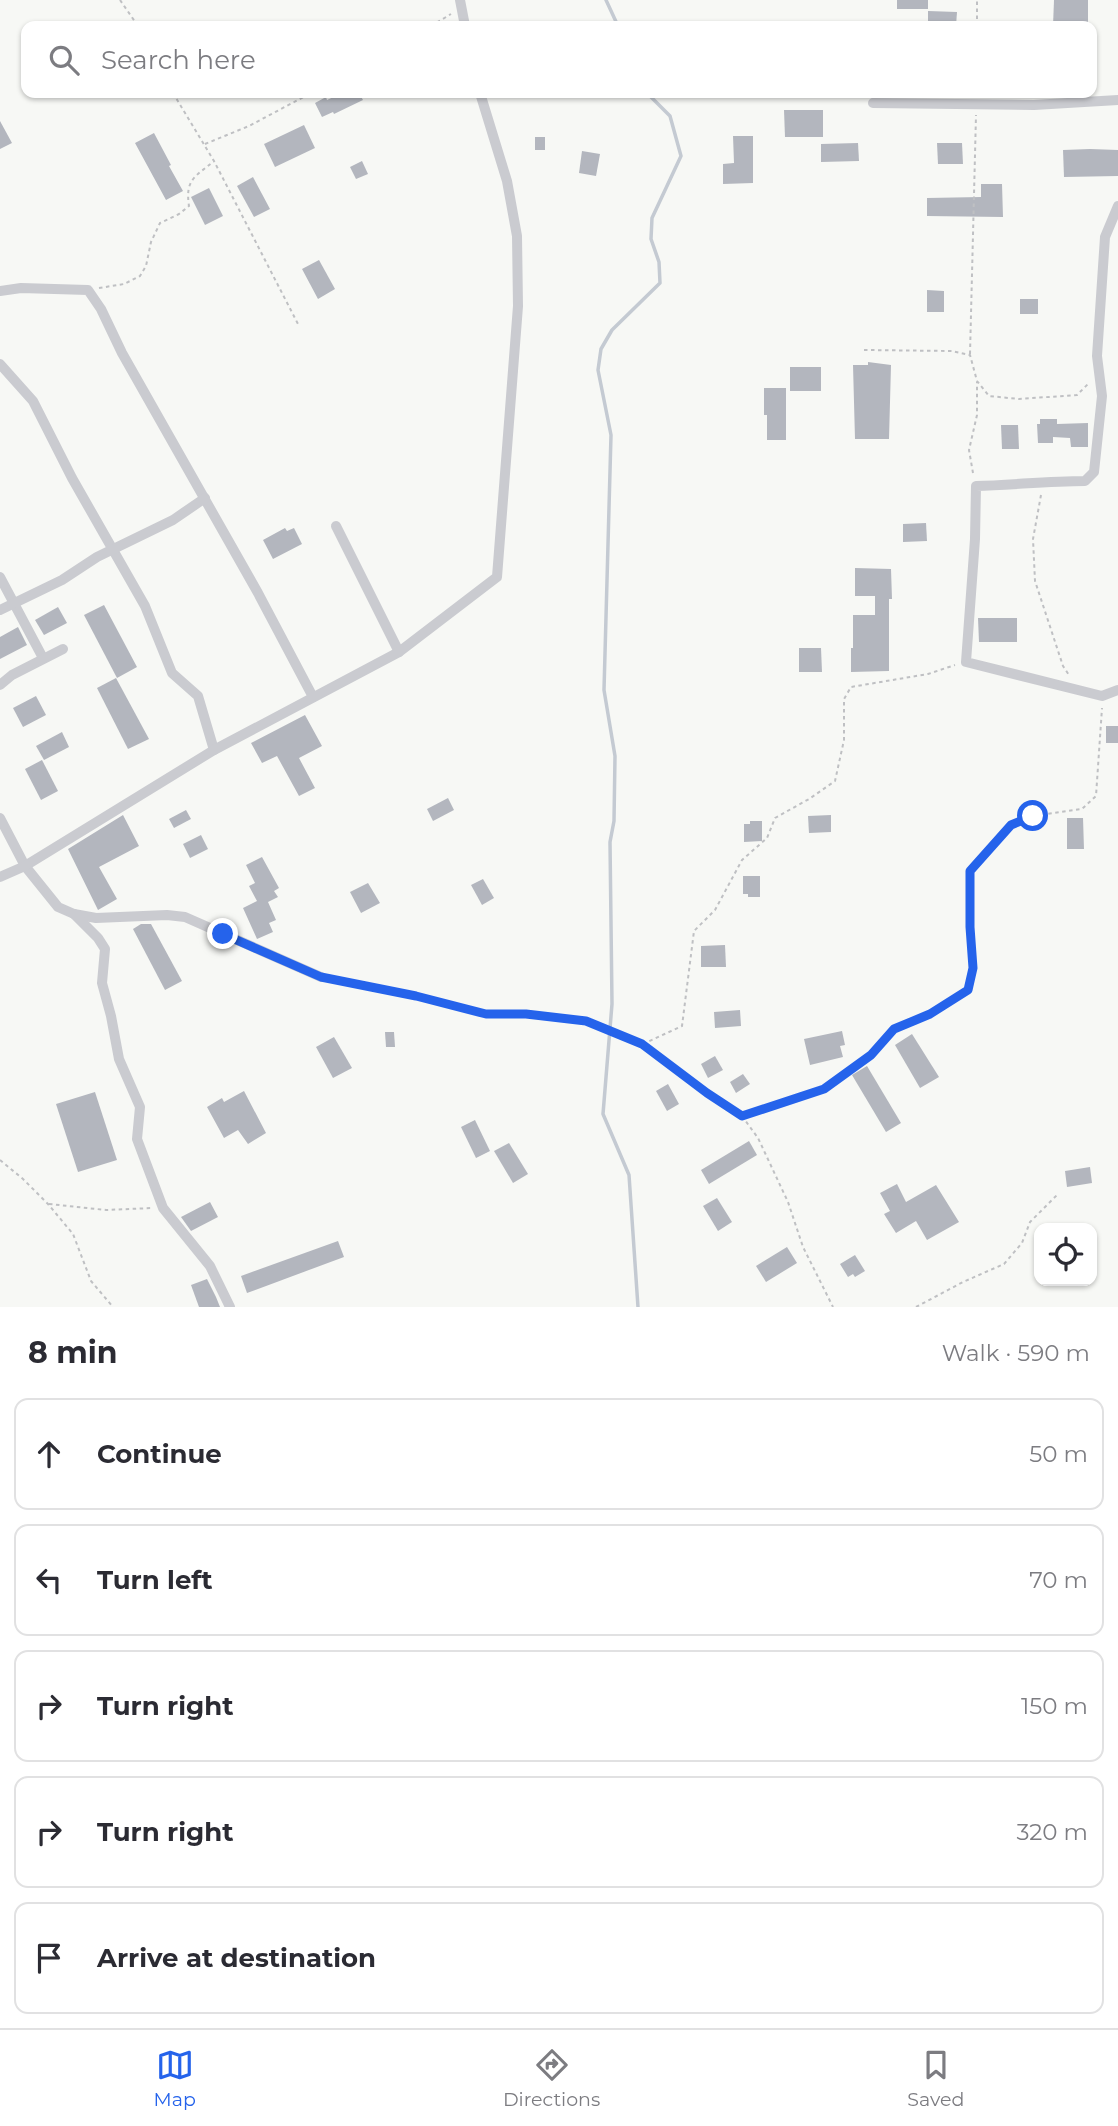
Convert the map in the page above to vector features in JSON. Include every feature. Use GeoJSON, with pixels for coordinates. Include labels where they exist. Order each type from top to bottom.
{"type":"FeatureCollection","features":[{"type":"Feature","properties":{"kind":"street"},"geometry":{"type":"LineString","coordinates":[[0,877],[26,866],[214,750],[399,652],[497,577],[518,306],[517,236],[507,181],[482,98]]}},
{"type":"Feature","properties":{"kind":"street"},"geometry":{"type":"LineString","coordinates":[[873,103],[1034,105],[1118,100]]}},
{"type":"Feature","properties":{"kind":"street"},"geometry":{"type":"LineString","coordinates":[[1118,206],[1105,237],[1097,356],[1102,396],[1094,472],[1085,481],[976,486],[966,662],[1102,696],[1118,690]]}},
{"type":"Feature","properties":{"kind":"street"},"geometry":{"type":"LineString","coordinates":[[0,291],[21,288],[88,289],[313,697]]}},
{"type":"Feature","properties":{"kind":"street"},"geometry":{"type":"LineString","coordinates":[[0,364],[33,401],[72,478],[145,606],[172,673],[198,696],[214,750]]}},
{"type":"Feature","properties":{"kind":"street"},"geometry":{"type":"LineString","coordinates":[[0,610],[62,580],[97,557],[173,520],[205,498]]}},
{"type":"Feature","properties":{"kind":"street"},"geometry":{"type":"LineString","coordinates":[[336,526],[399,652]]}},
{"type":"Feature","properties":{"kind":"street"},"geometry":{"type":"LineString","coordinates":[[0,577],[43,658]]}},
{"type":"Feature","properties":{"kind":"street"},"geometry":{"type":"LineString","coordinates":[[0,685],[12,675],[63,649]]}},
{"type":"Feature","properties":{"kind":"street"},"geometry":{"type":"LineString","coordinates":[[0,818],[26,866],[58,907],[74,914],[96,918],[167,915],[185,917],[321,977]]}},
{"type":"Feature","properties":{"kind":"street"},"geometry":{"type":"LineString","coordinates":[[74,914],[105,949],[102,983],[119,1059],[140,1107],[137,1139],[163,1208],[210,1266],[230,1307]]}},
{"type":"Feature","properties":{"kind":"path"},"geometry":{"type":"LineString","coordinates":[[120,0],[135,21]]}},
{"type":"Feature","properties":{"kind":"path"},"geometry":{"type":"LineString","coordinates":[[977,0],[977,21]]}},
{"type":"Feature","properties":{"kind":"path"},"geometry":{"type":"LineString","coordinates":[[438,21],[460,4]]}},
{"type":"Feature","properties":{"kind":"path"},"geometry":{"type":"LineString","coordinates":[[176,98],[214,161],[298,324]]}},
{"type":"Feature","properties":{"kind":"path"},"geometry":{"type":"LineString","coordinates":[[204,144],[249,126],[302,98]]}},
{"type":"Feature","properties":{"kind":"path"},"geometry":{"type":"LineString","coordinates":[[976,104],[970,355],[977,381],[977,415],[969,450],[976,486]]}},
{"type":"Feature","properties":{"kind":"path"},"geometry":{"type":"LineString","coordinates":[[88,289],[124,284],[139,276],[146,266],[151,242],[160,223],[189,206],[187,195],[190,182],[214,161]]}},
{"type":"Feature","properties":{"kind":"path"},"geometry":{"type":"LineString","coordinates":[[864,350],[952,351],[970,355]]}},
{"type":"Feature","properties":{"kind":"path"},"geometry":{"type":"LineString","coordinates":[[977,381],[989,396],[1019,399],[1077,395],[1099,373]]}},
{"type":"Feature","properties":{"kind":"path"},"geometry":{"type":"LineString","coordinates":[[1044,481],[1033,539],[1035,581],[1063,666],[1080,689]]}},
{"type":"Feature","properties":{"kind":"path"},"geometry":{"type":"LineString","coordinates":[[642,1044],[682,1027],[694,931],[715,910],[742,860],[767,838],[775,818],[835,781],[844,740],[844,699],[851,687],[928,674],[966,662]]}},
{"type":"Feature","properties":{"kind":"path"},"geometry":{"type":"LineString","coordinates":[[742,1116],[824,1089],[871,1055],[894,1029],[930,1014],[968,990],[973,968],[970,871],[1011,825],[1033,816],[1082,810],[1096,796],[1102,696]]}},
{"type":"Feature","properties":{"kind":"path"},"geometry":{"type":"LineString","coordinates":[[321,977],[416,996],[486,1014],[526,1014],[586,1021],[642,1044],[742,1116],[758,1138],[789,1202],[803,1247],[833,1307]]}},
{"type":"Feature","properties":{"kind":"path"},"geometry":{"type":"LineString","coordinates":[[0,1160],[48,1204],[73,1234],[90,1281],[113,1307]]}},
{"type":"Feature","properties":{"kind":"path"},"geometry":{"type":"LineString","coordinates":[[916,1307],[1004,1264],[1022,1243],[1030,1222],[1058,1194]]}},
{"type":"Feature","properties":{"kind":"path"},"geometry":{"type":"LineString","coordinates":[[48,1204],[106,1210],[163,1208]]}},
{"type":"Feature","properties":{"kind":"building"},"geometry":{"type":"Polygon","coordinates":[[[897,0],[928,0],[928,9],[897,9],[897,0]]]}},
{"type":"Feature","properties":{"kind":"building"},"geometry":{"type":"Polygon","coordinates":[[[1054,0],[1088,0],[1088,21],[1053,21],[1054,0]]]}},
{"type":"Feature","properties":{"kind":"building"},"geometry":{"type":"Polygon","coordinates":[[[928,11],[957,12],[956,21],[928,21],[928,11]]]}},
{"type":"Feature","properties":{"kind":"building"},"geometry":{"type":"Polygon","coordinates":[[[324,98],[363,100],[322,117],[315,103],[324,98]]]}},
{"type":"Feature","properties":{"kind":"building"},"geometry":{"type":"Polygon","coordinates":[[[784,110],[823,110],[823,137],[785,137],[784,110]]]}},
{"type":"Feature","properties":{"kind":"building"},"geometry":{"type":"Polygon","coordinates":[[[0,121],[12,143],[0,149],[0,121]]]}},
{"type":"Feature","properties":{"kind":"building"},"geometry":{"type":"Polygon","coordinates":[[[304,125],[315,148],[275,167],[264,144],[304,125]]]}},
{"type":"Feature","properties":{"kind":"building"},"geometry":{"type":"Polygon","coordinates":[[[154,133],[183,191],[166,200],[135,143],[154,133]]]}},
{"type":"Feature","properties":{"kind":"building"},"geometry":{"type":"Polygon","coordinates":[[[733,136],[753,136],[753,183],[723,184],[723,164],[734,163],[733,136]]]}},
{"type":"Feature","properties":{"kind":"building"},"geometry":{"type":"Polygon","coordinates":[[[535,137],[545,137],[545,150],[535,150],[535,137]]]}},
{"type":"Feature","properties":{"kind":"building"},"geometry":{"type":"Polygon","coordinates":[[[858,143],[859,161],[821,162],[821,144],[858,143]]]}},
{"type":"Feature","properties":{"kind":"building"},"geometry":{"type":"Polygon","coordinates":[[[937,143],[962,143],[963,164],[938,164],[937,143]]]}},
{"type":"Feature","properties":{"kind":"building"},"geometry":{"type":"Polygon","coordinates":[[[1063,150],[1118,150],[1118,176],[1064,177],[1063,150]]]}},
{"type":"Feature","properties":{"kind":"building"},"geometry":{"type":"Polygon","coordinates":[[[582,151],[600,154],[596,176],[579,173],[582,151]]]}},
{"type":"Feature","properties":{"kind":"building"},"geometry":{"type":"Polygon","coordinates":[[[362,161],[368,174],[356,179],[350,167],[362,161]]]}},
{"type":"Feature","properties":{"kind":"building"},"geometry":{"type":"Polygon","coordinates":[[[253,177],[270,209],[254,217],[237,186],[253,177]]]}},
{"type":"Feature","properties":{"kind":"building"},"geometry":{"type":"Polygon","coordinates":[[[981,184],[1002,184],[1003,217],[927,216],[927,198],[981,197],[981,184]]]}},
{"type":"Feature","properties":{"kind":"building"},"geometry":{"type":"Polygon","coordinates":[[[209,188],[223,216],[205,225],[191,197],[209,188]]]}},
{"type":"Feature","properties":{"kind":"building"},"geometry":{"type":"Polygon","coordinates":[[[319,260],[335,289],[318,299],[302,269],[319,260]]]}},
{"type":"Feature","properties":{"kind":"building"},"geometry":{"type":"Polygon","coordinates":[[[927,290],[944,291],[944,312],[927,312],[927,290]]]}},
{"type":"Feature","properties":{"kind":"building"},"geometry":{"type":"Polygon","coordinates":[[[1020,299],[1038,299],[1038,314],[1020,314],[1020,299]]]}},
{"type":"Feature","properties":{"kind":"building"},"geometry":{"type":"Polygon","coordinates":[[[868,362],[891,365],[889,439],[855,439],[853,365],[868,365],[868,362]]]}},
{"type":"Feature","properties":{"kind":"building"},"geometry":{"type":"Polygon","coordinates":[[[790,367],[821,367],[821,391],[790,391],[790,367]]]}},
{"type":"Feature","properties":{"kind":"building"},"geometry":{"type":"Polygon","coordinates":[[[764,388],[786,388],[786,440],[767,440],[764,388]]]}},
{"type":"Feature","properties":{"kind":"building"},"geometry":{"type":"Polygon","coordinates":[[[1040,419],[1057,419],[1057,424],[1088,423],[1088,447],[1071,447],[1070,438],[1053,437],[1053,443],[1038,443],[1037,424],[1040,424],[1040,419]]]}},
{"type":"Feature","properties":{"kind":"building"},"geometry":{"type":"Polygon","coordinates":[[[1001,425],[1018,425],[1019,449],[1002,449],[1001,425]]]}},
{"type":"Feature","properties":{"kind":"building"},"geometry":{"type":"Polygon","coordinates":[[[926,523],[927,541],[903,542],[903,524],[926,523]]]}},
{"type":"Feature","properties":{"kind":"building"},"geometry":{"type":"Polygon","coordinates":[[[285,528],[287,531],[294,528],[302,544],[273,559],[263,540],[285,528]]]}},
{"type":"Feature","properties":{"kind":"building"},"geometry":{"type":"Polygon","coordinates":[[[855,568],[891,569],[889,671],[851,672],[853,615],[875,615],[875,596],[855,596],[855,568]]]}},
{"type":"Feature","properties":{"kind":"building"},"geometry":{"type":"Polygon","coordinates":[[[104,605],[137,667],[117,678],[84,615],[104,605]]]}},
{"type":"Feature","properties":{"kind":"building"},"geometry":{"type":"Polygon","coordinates":[[[58,607],[67,623],[44,635],[35,620],[58,607]]]}},
{"type":"Feature","properties":{"kind":"building"},"geometry":{"type":"Polygon","coordinates":[[[978,618],[1017,618],[1017,642],[979,642],[978,618]]]}},
{"type":"Feature","properties":{"kind":"building"},"geometry":{"type":"Polygon","coordinates":[[[18,627],[27,645],[0,659],[0,637],[18,627]]]}},
{"type":"Feature","properties":{"kind":"building"},"geometry":{"type":"Polygon","coordinates":[[[799,648],[821,648],[822,672],[799,672],[799,648]]]}},
{"type":"Feature","properties":{"kind":"building"},"geometry":{"type":"Polygon","coordinates":[[[116,678],[149,739],[128,749],[97,688],[116,678]]]}},
{"type":"Feature","properties":{"kind":"building"},"geometry":{"type":"Polygon","coordinates":[[[36,696],[46,715],[23,727],[13,708],[36,696]]]}},
{"type":"Feature","properties":{"kind":"building"},"geometry":{"type":"Polygon","coordinates":[[[305,715],[322,746],[299,758],[315,788],[299,796],[277,756],[262,763],[251,743],[305,715]]]}},
{"type":"Feature","properties":{"kind":"building"},"geometry":{"type":"Polygon","coordinates":[[[1106,726],[1118,726],[1118,743],[1106,743],[1106,726]]]}},
{"type":"Feature","properties":{"kind":"building"},"geometry":{"type":"Polygon","coordinates":[[[62,732],[69,747],[44,760],[36,746],[62,732]]]}},
{"type":"Feature","properties":{"kind":"building"},"geometry":{"type":"Polygon","coordinates":[[[42,760],[58,791],[41,800],[25,769],[42,760]]]}},
{"type":"Feature","properties":{"kind":"building"},"geometry":{"type":"Polygon","coordinates":[[[448,798],[454,810],[433,821],[427,809],[448,798]]]}},
{"type":"Feature","properties":{"kind":"building"},"geometry":{"type":"Polygon","coordinates":[[[186,810],[191,819],[174,828],[169,819],[186,810]]]}},
{"type":"Feature","properties":{"kind":"building"},"geometry":{"type":"Polygon","coordinates":[[[123,815],[139,846],[99,867],[117,899],[98,910],[68,849],[123,815]]]}},
{"type":"Feature","properties":{"kind":"building"},"geometry":{"type":"Polygon","coordinates":[[[831,815],[831,832],[809,833],[808,816],[831,815]]]}},
{"type":"Feature","properties":{"kind":"building"},"geometry":{"type":"Polygon","coordinates":[[[1067,818],[1083,818],[1084,849],[1067,849],[1067,818]]]}},
{"type":"Feature","properties":{"kind":"building"},"geometry":{"type":"Polygon","coordinates":[[[750,821],[762,821],[762,841],[744,842],[744,824],[750,824],[750,821]]]}},
{"type":"Feature","properties":{"kind":"building"},"geometry":{"type":"Polygon","coordinates":[[[201,835],[208,849],[190,858],[183,844],[201,835]]]}},
{"type":"Feature","properties":{"kind":"building"},"geometry":{"type":"Polygon","coordinates":[[[262,857],[279,888],[274,891],[278,897],[268,902],[276,920],[269,923],[273,932],[257,939],[243,908],[257,901],[249,886],[255,883],[246,865],[262,857]]]}},
{"type":"Feature","properties":{"kind":"building"},"geometry":{"type":"Polygon","coordinates":[[[743,876],[760,876],[760,897],[743,894],[743,876]]]}},
{"type":"Feature","properties":{"kind":"building"},"geometry":{"type":"Polygon","coordinates":[[[483,879],[494,898],[482,905],[471,885],[483,879]]]}},
{"type":"Feature","properties":{"kind":"building"},"geometry":{"type":"Polygon","coordinates":[[[368,883],[380,903],[361,913],[350,892],[368,883]]]}},
{"type":"Feature","properties":{"kind":"building"},"geometry":{"type":"Polygon","coordinates":[[[141,924],[151,924],[182,981],[165,990],[133,929],[141,924]]]}},
{"type":"Feature","properties":{"kind":"building"},"geometry":{"type":"Polygon","coordinates":[[[725,945],[726,967],[701,967],[701,946],[725,945]]]}},
{"type":"Feature","properties":{"kind":"building"},"geometry":{"type":"Polygon","coordinates":[[[740,1010],[741,1026],[715,1028],[714,1012],[740,1010]]]}},
{"type":"Feature","properties":{"kind":"building"},"geometry":{"type":"Polygon","coordinates":[[[842,1031],[845,1045],[840,1046],[843,1057],[810,1065],[804,1039],[842,1031]]]}},
{"type":"Feature","properties":{"kind":"building"},"geometry":{"type":"Polygon","coordinates":[[[385,1032],[394,1032],[395,1047],[386,1047],[385,1032]]]}},
{"type":"Feature","properties":{"kind":"building"},"geometry":{"type":"Polygon","coordinates":[[[912,1034],[939,1077],[920,1088],[895,1045],[912,1034]]]}},
{"type":"Feature","properties":{"kind":"building"},"geometry":{"type":"Polygon","coordinates":[[[334,1037],[352,1068],[333,1078],[316,1047],[334,1037]]]}},
{"type":"Feature","properties":{"kind":"building"},"geometry":{"type":"Polygon","coordinates":[[[715,1056],[723,1070],[708,1078],[701,1064],[715,1056]]]}},
{"type":"Feature","properties":{"kind":"building"},"geometry":{"type":"Polygon","coordinates":[[[867,1066],[901,1123],[886,1132],[852,1075],[867,1066]]]}},
{"type":"Feature","properties":{"kind":"building"},"geometry":{"type":"Polygon","coordinates":[[[743,1074],[750,1084],[736,1093],[730,1082],[743,1074]]]}},
{"type":"Feature","properties":{"kind":"building"},"geometry":{"type":"Polygon","coordinates":[[[668,1084],[679,1104],[667,1111],[656,1091],[668,1084]]]}},
{"type":"Feature","properties":{"kind":"building"},"geometry":{"type":"Polygon","coordinates":[[[244,1091],[266,1133],[248,1144],[238,1130],[224,1138],[207,1107],[222,1098],[224,1102],[244,1091]]]}},
{"type":"Feature","properties":{"kind":"building"},"geometry":{"type":"Polygon","coordinates":[[[95,1092],[117,1160],[78,1172],[56,1104],[95,1092]]]}},
{"type":"Feature","properties":{"kind":"building"},"geometry":{"type":"Polygon","coordinates":[[[475,1120],[490,1151],[476,1158],[461,1127],[475,1120]]]}},
{"type":"Feature","properties":{"kind":"building"},"geometry":{"type":"Polygon","coordinates":[[[749,1141],[757,1155],[709,1184],[701,1170],[749,1141]]]}},
{"type":"Feature","properties":{"kind":"building"},"geometry":{"type":"Polygon","coordinates":[[[509,1143],[528,1174],[513,1183],[494,1151],[509,1143]]]}},
{"type":"Feature","properties":{"kind":"building"},"geometry":{"type":"Polygon","coordinates":[[[1090,1167],[1092,1183],[1067,1187],[1065,1171],[1090,1167]]]}},
{"type":"Feature","properties":{"kind":"building"},"geometry":{"type":"Polygon","coordinates":[[[897,1184],[906,1202],[936,1185],[959,1222],[927,1240],[916,1221],[896,1233],[884,1214],[890,1211],[880,1193],[897,1184]]]}},
{"type":"Feature","properties":{"kind":"building"},"geometry":{"type":"Polygon","coordinates":[[[717,1198],[732,1222],[718,1231],[703,1206],[717,1198]]]}},
{"type":"Feature","properties":{"kind":"building"},"geometry":{"type":"Polygon","coordinates":[[[210,1202],[218,1217],[191,1231],[181,1217],[210,1202]]]}},
{"type":"Feature","properties":{"kind":"building"},"geometry":{"type":"Polygon","coordinates":[[[338,1241],[344,1257],[247,1293],[241,1276],[338,1241]]]}},
{"type":"Feature","properties":{"kind":"building"},"geometry":{"type":"Polygon","coordinates":[[[787,1247],[797,1263],[766,1282],[756,1266],[787,1247]]]}},
{"type":"Feature","properties":{"kind":"building"},"geometry":{"type":"Polygon","coordinates":[[[855,1255],[865,1271],[855,1277],[853,1274],[848,1277],[840,1264],[855,1255]]]}},
{"type":"Feature","properties":{"kind":"building"},"geometry":{"type":"Polygon","coordinates":[[[207,1279],[220,1307],[199,1307],[191,1285],[207,1279]]]}},
{"type":"Feature","properties":{"kind":"waterway"},"geometry":{"type":"LineString","coordinates":[[606,0],[616,21]]}},
{"type":"Feature","properties":{"kind":"waterway"},"geometry":{"type":"LineString","coordinates":[[638,1307],[629,1175],[603,1114],[612,1004],[610,842],[614,821],[615,756],[604,690],[611,435],[598,370],[601,349],[612,330],[660,283],[659,262],[651,239],[652,218],[681,156],[670,116],[652,98]]}},
{"type":"Feature","properties":{"kind":"route"},"geometry":{"type":"LineString","coordinates":[[223,934],[321,977],[416,996],[486,1014],[526,1014],[586,1021],[642,1044],[742,1116],[824,1089],[871,1055],[894,1029],[930,1014],[968,990],[973,968],[970,871],[1011,825],[1033,816]]}}]}
